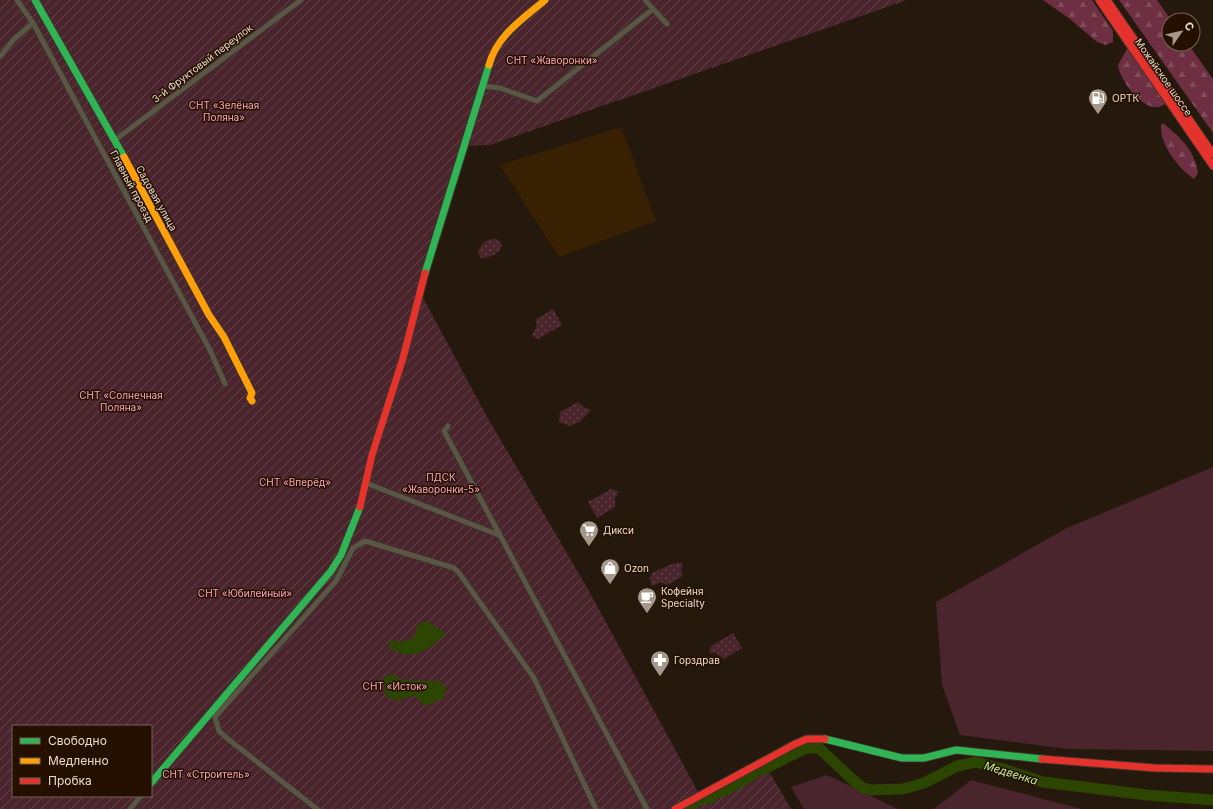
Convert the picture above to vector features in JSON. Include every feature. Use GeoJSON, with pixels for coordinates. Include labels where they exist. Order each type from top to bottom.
{"type":"FeatureCollection","features":[{"type":"Feature","properties":{"kind":"street","name":"Главный проезд"},"geometry":{"type":"LineString","coordinates":[[17,0],[33,23],[210,350],[226,384]]}},
{"type":"Feature","properties":{"kind":"street","name":"3-й Фруктовый переулок"},"geometry":{"type":"LineString","coordinates":[[114,140],[301,0]]}},
{"type":"Feature","properties":{"kind":"street"},"geometry":{"type":"LineString","coordinates":[[152,782],[334,566],[352,530],[366,483],[372,455],[404,358],[420,287],[484,86],[492,55],[506,33],[545,0]]}},
{"type":"Feature","properties":{"kind":"street"},"geometry":{"type":"LineString","coordinates":[[645,0],[667,24]]}},
{"type":"Feature","properties":{"kind":"street","name":"Можайское шоссе"},"geometry":{"type":"LineString","coordinates":[[1099,0],[1213,166]]}},
{"type":"Feature","properties":{"kind":"street","name":"Можайское шоссе"},"geometry":{"type":"LineString","coordinates":[[1107,0],[1213,154]]}},
{"type":"Feature","properties":{"kind":"street","name":"Садовая улица"},"geometry":{"type":"LineString","coordinates":[[37,3],[58,38],[191,279],[209,315],[227,343],[252,393],[250,398],[252,401]]}},
{"type":"Feature","properties":{"kind":"street"},"geometry":{"type":"LineString","coordinates":[[484,86],[500,88],[537,100],[653,9]]}},
{"type":"Feature","properties":{"kind":"street"},"geometry":{"type":"LineString","coordinates":[[0,57],[12,40],[33,23]]}},
{"type":"Feature","properties":{"kind":"street"},"geometry":{"type":"LineString","coordinates":[[448,426],[444,432],[647,809]]}},
{"type":"Feature","properties":{"kind":"street"},"geometry":{"type":"LineString","coordinates":[[366,483],[499,535]]}},
{"type":"Feature","properties":{"kind":"street"},"geometry":{"type":"LineString","coordinates":[[317,809],[219,731],[215,717],[336,580],[353,548],[364,541],[454,568],[459,573],[534,678],[596,809]]}},
{"type":"Feature","properties":{"kind":"street"},"geometry":{"type":"LineString","coordinates":[[675,809],[795,744],[814,739],[827,740],[902,758],[924,758],[956,750],[1100,764],[1213,769]]}},
{"type":"Feature","properties":{"kind":"street"},"geometry":{"type":"LineString","coordinates":[[130,809],[140,797]]}},
{"type":"Feature","properties":{"kind":"shaded area"},"geometry":{"type":"Polygon","coordinates":[[[621,127],[656,221],[559,257],[500,165],[621,127]]]}},
{"type":"Feature","properties":{"kind":"shaded area"},"geometry":{"type":"Polygon","coordinates":[[[427,621],[446,634],[426,650],[420,653],[406,654],[389,648],[390,640],[403,642],[415,636],[417,625],[427,621]]]}},
{"type":"Feature","properties":{"kind":"shaded area"},"geometry":{"type":"Polygon","coordinates":[[[393,674],[402,680],[439,681],[446,688],[444,698],[426,706],[414,696],[406,697],[399,701],[386,697],[383,678],[393,674]]]}},
{"type":"Feature","properties":{"kind":"green space"},"geometry":{"type":"Polygon","coordinates":[[[0,0],[907,0],[490,145],[466,146],[421,294],[486,415],[589,591],[704,803],[768,770],[791,809],[0,809],[0,0]]]}},
{"type":"Feature","properties":{"kind":"green space"},"geometry":{"type":"Polygon","coordinates":[[[1043,0],[1092,0],[1113,31],[1113,42],[1106,45],[1097,42],[1070,19],[1043,0]]]}},
{"type":"Feature","properties":{"kind":"green space"},"geometry":{"type":"Polygon","coordinates":[[[1119,0],[1157,0],[1165,12],[1161,12],[1161,52],[1194,52],[1213,79],[1213,133],[1119,0]]]}},
{"type":"Feature","properties":{"kind":"green space"},"geometry":{"type":"Polygon","coordinates":[[[1128,47],[1168,103],[1159,107],[1152,107],[1139,99],[1127,86],[1118,65],[1128,47]]]}},
{"type":"Feature","properties":{"kind":"green space"},"geometry":{"type":"Polygon","coordinates":[[[1163,123],[1181,139],[1194,158],[1198,173],[1194,179],[1182,169],[1167,148],[1161,133],[1161,125],[1163,123]]]}},
{"type":"Feature","properties":{"kind":"green space"},"geometry":{"type":"Polygon","coordinates":[[[496,239],[502,244],[497,253],[481,258],[478,253],[482,244],[486,241],[496,239]]]}},
{"type":"Feature","properties":{"kind":"green space"},"geometry":{"type":"Polygon","coordinates":[[[553,309],[562,325],[538,339],[532,336],[537,325],[535,320],[553,309]]]}},
{"type":"Feature","properties":{"kind":"green space"},"geometry":{"type":"Polygon","coordinates":[[[578,402],[583,407],[591,410],[581,421],[570,426],[559,422],[560,412],[578,402]]]}},
{"type":"Feature","properties":{"kind":"green space"},"geometry":{"type":"Polygon","coordinates":[[[1213,467],[1213,751],[1069,749],[960,735],[942,685],[936,602],[1067,528],[1213,467]]]}},
{"type":"Feature","properties":{"kind":"green space"},"geometry":{"type":"Polygon","coordinates":[[[611,489],[619,492],[615,498],[615,507],[597,518],[588,502],[611,489]]]}},
{"type":"Feature","properties":{"kind":"green space"},"geometry":{"type":"Polygon","coordinates":[[[674,563],[683,563],[681,571],[683,576],[667,585],[661,582],[652,586],[650,578],[652,573],[674,563]]]}},
{"type":"Feature","properties":{"kind":"green space"},"geometry":{"type":"Polygon","coordinates":[[[733,633],[742,648],[724,659],[716,653],[709,653],[711,646],[733,633]]]}},
{"type":"Feature","properties":{"kind":"green space"},"geometry":{"type":"Polygon","coordinates":[[[827,775],[898,809],[804,809],[791,787],[827,775]]]}},
{"type":"Feature","properties":{"kind":"green space"},"geometry":{"type":"Polygon","coordinates":[[[971,780],[1081,809],[934,809],[971,780]]]}},
{"type":"Feature","properties":{"kind":"waterway","name":"Медвенка"},"geometry":{"type":"LineString","coordinates":[[762,770],[806,748],[819,748],[861,787],[870,790],[903,789],[924,783],[957,766],[976,762],[1043,782],[1147,795],[1213,800]]}},
{"type":"Feature","properties":{"kind":"waterway","name":"Медвенка"},"geometry":{"type":"LineString","coordinates":[[722,792],[753,775]]}},
{"type":"Feature","properties":{"kind":"waterway","name":"Медвенка"},"geometry":{"type":"LineString","coordinates":[[687,809],[696,801],[713,797]]}},
{"type":"Feature","properties":{"kind":"traffic: fast"},"geometry":{"type":"LineString","coordinates":[[35,0],[124,157]]}},
{"type":"Feature","properties":{"kind":"traffic: fast"},"geometry":{"type":"LineString","coordinates":[[425,273],[489,65]]}},
{"type":"Feature","properties":{"kind":"traffic: fast"},"geometry":{"type":"LineString","coordinates":[[152,782],[331,571],[341,555],[360,507]]}},
{"type":"Feature","properties":{"kind":"traffic: fast"},"geometry":{"type":"LineString","coordinates":[[825,739],[902,758],[924,758],[956,750],[1042,759]]}},
{"type":"Feature","properties":{"kind":"traffic: slow"},"geometry":{"type":"LineString","coordinates":[[489,65],[493,54],[504,36],[545,0]]}},
{"type":"Feature","properties":{"kind":"traffic: slow"},"geometry":{"type":"LineString","coordinates":[[124,157],[209,315],[224,337],[252,393],[250,398],[252,401]]}},
{"type":"Feature","properties":{"kind":"traffic: jam"},"geometry":{"type":"LineString","coordinates":[[1099,0],[1213,166]]}},
{"type":"Feature","properties":{"kind":"traffic: jam"},"geometry":{"type":"LineString","coordinates":[[1107,0],[1213,154]]}},
{"type":"Feature","properties":{"kind":"traffic: jam"},"geometry":{"type":"LineString","coordinates":[[360,507],[372,455],[403,358],[425,273]]}},
{"type":"Feature","properties":{"kind":"traffic: jam"},"geometry":{"type":"LineString","coordinates":[[675,809],[795,744],[807,739],[825,739]]}},
{"type":"Feature","properties":{"kind":"traffic: jam"},"geometry":{"type":"LineString","coordinates":[[1042,759],[1155,768],[1213,769]]}},
{"type":"Feature","properties":{"kind":"place","name":"ОРТК"},"geometry":{"type":"Point","coordinates":[1098,115]}},
{"type":"Feature","properties":{"kind":"place","name":"Дикси"},"geometry":{"type":"Point","coordinates":[589,547]}},
{"type":"Feature","properties":{"kind":"place","name":"Ozon"},"geometry":{"type":"Point","coordinates":[610,585]}},
{"type":"Feature","properties":{"kind":"place","name":"Кофейня Specialty"},"geometry":{"type":"Point","coordinates":[647,614]}},
{"type":"Feature","properties":{"kind":"place","name":"Горздрав"},"geometry":{"type":"Point","coordinates":[660,677]}},
{"type":"Feature","properties":{"kind":"park label","name":"СНТ «Жаворонки»"},"geometry":{"type":"Point","coordinates":[552,60]}},
{"type":"Feature","properties":{"kind":"park label","name":"СНТ «Зелёная Поляна»"},"geometry":{"type":"Point","coordinates":[224,110]}},
{"type":"Feature","properties":{"kind":"park label","name":"СНТ «Солнечная Поляна»"},"geometry":{"type":"Point","coordinates":[121,400]}},
{"type":"Feature","properties":{"kind":"park label","name":"СНТ «Вперёд»"},"geometry":{"type":"Point","coordinates":[295,482]}},
{"type":"Feature","properties":{"kind":"park label","name":"ПДСК «Жаворонки-5»"},"geometry":{"type":"Point","coordinates":[441,482]}},
{"type":"Feature","properties":{"kind":"park label","name":"СНТ «Юбилейный»"},"geometry":{"type":"Point","coordinates":[245,593]}},
{"type":"Feature","properties":{"kind":"park label","name":"СНТ «Исток»"},"geometry":{"type":"Point","coordinates":[395,686]}},
{"type":"Feature","properties":{"kind":"park label","name":"СНТ «Строитель»"},"geometry":{"type":"Point","coordinates":[206,774]}}]}
